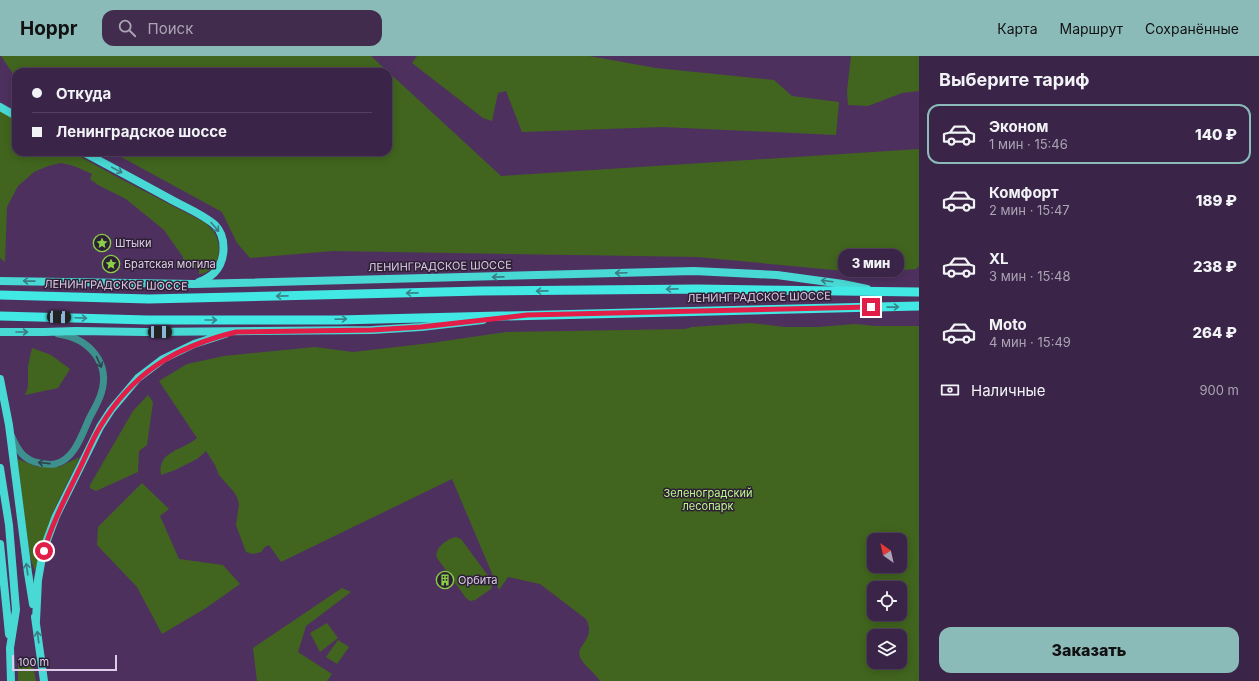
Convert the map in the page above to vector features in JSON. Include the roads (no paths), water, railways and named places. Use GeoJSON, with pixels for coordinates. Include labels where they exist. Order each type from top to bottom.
{"type":"FeatureCollection","features":[{"type":"Feature","properties":{"kind":"highway","name":"ЛЕНИНГРАДСКОЕ ШОССЕ"},"geometry":{"type":"LineString","coordinates":[[0,295],[149,299],[697,288],[919,292]]}},
{"type":"Feature","properties":{"kind":"highway","name":"ЛЕНИНГРАДСКОЕ ШОССЕ"},"geometry":{"type":"LineString","coordinates":[[0,316],[163,320],[338,320],[919,306]]}},
{"type":"Feature","properties":{"kind":"main road"},"geometry":{"type":"LineString","coordinates":[[0,107],[12,114]]}},
{"type":"Feature","properties":{"kind":"main road"},"geometry":{"type":"LineString","coordinates":[[90,156],[208,220],[220,231],[223,246],[223,257],[214,273],[206,279],[194,284]]}},
{"type":"Feature","properties":{"kind":"main road","name":"ЛЕНИНГРАДСКОЕ ШОССЕ"},"geometry":{"type":"LineString","coordinates":[[0,281],[194,284],[694,271],[777,275],[843,284],[879,292]]}},
{"type":"Feature","properties":{"kind":"main road","name":"ЛЕНИНГРАДСКОЕ ШОССЕ"},"geometry":{"type":"LineString","coordinates":[[0,332],[236,332],[372,330],[421,327],[527,315]]}},
{"type":"Feature","properties":{"kind":"main road"},"geometry":{"type":"LineString","coordinates":[[36,622],[38,580],[47,540],[56,516],[100,427],[111,410],[138,378],[164,359],[194,344],[236,332]]}},
{"type":"Feature","properties":{"kind":"main road"},"geometry":{"type":"LineString","coordinates":[[0,379],[8,425],[44,681]]}},
{"type":"Feature","properties":{"kind":"main road"},"geometry":{"type":"LineString","coordinates":[[0,468],[9,525],[16,610],[10,648]]}},
{"type":"Feature","properties":{"kind":"main road"},"geometry":{"type":"LineString","coordinates":[[0,544],[7,605],[11,681]]}},
{"type":"Feature","properties":{"kind":"street"},"geometry":{"type":"LineString","coordinates":[[8,425],[16,447],[22,455],[29,460],[54,464],[67,457],[75,449],[101,394],[104,374],[99,360],[92,349],[78,339],[63,334],[44,332]]}},
{"type":"Feature","properties":{"kind":"place","name":"Штыки"},"geometry":{"type":"Point","coordinates":[102,243]}},
{"type":"Feature","properties":{"kind":"place","name":"Братская могила"},"geometry":{"type":"Point","coordinates":[111,264]}},
{"type":"Feature","properties":{"kind":"place","name":"Орбита"},"geometry":{"type":"Point","coordinates":[445,580]}},
{"type":"Feature","properties":{"kind":"park label","name":"Зеленоградский лесопарк"},"geometry":{"type":"Point","coordinates":[708,499]}}]}
